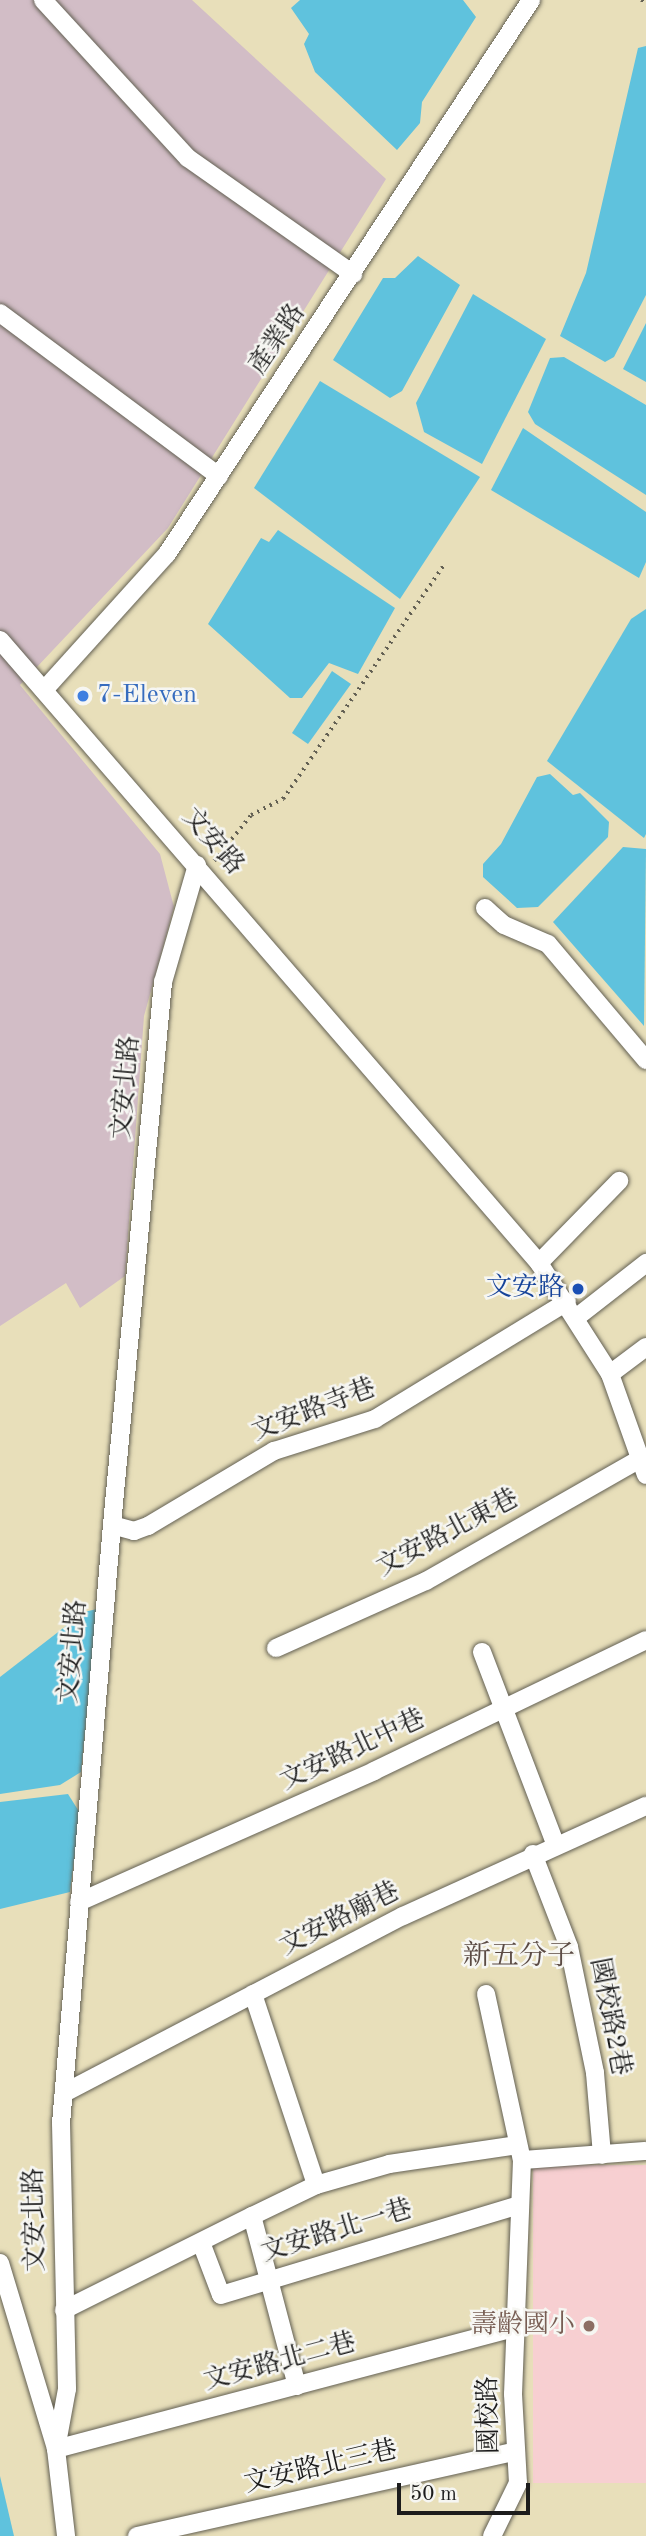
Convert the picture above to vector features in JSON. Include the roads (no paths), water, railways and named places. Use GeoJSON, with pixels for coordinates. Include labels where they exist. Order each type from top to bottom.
{"type":"FeatureCollection","features":[{"type":"Feature","properties":{"kind":"street"},"geometry":{"type":"LineString","coordinates":[[43,0],[188,158],[353,274]]}},
{"type":"Feature","properties":{"kind":"street","name":"產業路"},"geometry":{"type":"LineString","coordinates":[[44,690],[167,554],[531,0]]}},
{"type":"Feature","properties":{"kind":"street"},"geometry":{"type":"LineString","coordinates":[[0,313],[219,476]]}},
{"type":"Feature","properties":{"kind":"street","name":"文安路"},"geometry":{"type":"LineString","coordinates":[[0,640],[201,869],[539,1263],[572,1310],[610,1374],[643,1467]]}},
{"type":"Feature","properties":{"kind":"street","name":"文安北路"},"geometry":{"type":"LineString","coordinates":[[55,2449],[67,2389],[64,2310],[64,2093],[112,1525],[163,982],[201,869]]}},
{"type":"Feature","properties":{"kind":"street"},"geometry":{"type":"LineString","coordinates":[[485,908],[504,925],[548,944],[646,1060]]}},
{"type":"Feature","properties":{"kind":"street"},"geometry":{"type":"LineString","coordinates":[[539,1263],[619,1181]]}},
{"type":"Feature","properties":{"kind":"street","name":"文安路寺巷"},"geometry":{"type":"LineString","coordinates":[[112,1525],[134,1531],[274,1451],[375,1419],[572,1310],[646,1263]]}},
{"type":"Feature","properties":{"kind":"street"},"geometry":{"type":"LineString","coordinates":[[610,1374],[646,1347]]}},
{"type":"Feature","properties":{"kind":"street","name":"文安路北東巷"},"geometry":{"type":"LineString","coordinates":[[276,1648],[426,1581],[643,1467]]}},
{"type":"Feature","properties":{"kind":"street","name":"文安路北中巷"},"geometry":{"type":"LineString","coordinates":[[79,1902],[500,1711],[646,1640]]}},
{"type":"Feature","properties":{"kind":"street"},"geometry":{"type":"LineString","coordinates":[[482,1653],[500,1711],[555,1843]]}},
{"type":"Feature","properties":{"kind":"street","name":"文安路廟巷"},"geometry":{"type":"LineString","coordinates":[[64,2093],[253,1994],[555,1843],[646,1806]]}},
{"type":"Feature","properties":{"kind":"street","name":"國校路2巷"},"geometry":{"type":"LineString","coordinates":[[533,1854],[569,1947],[595,2073],[602,2155]]}},
{"type":"Feature","properties":{"kind":"street"},"geometry":{"type":"LineString","coordinates":[[253,1994],[316,2185]]}},
{"type":"Feature","properties":{"kind":"street","name":"國校路"},"geometry":{"type":"LineString","coordinates":[[486,1994],[520,2152],[516,2451],[518,2483],[492,2536]]}},
{"type":"Feature","properties":{"kind":"street"},"geometry":{"type":"LineString","coordinates":[[64,2310],[202,2245],[252,2216],[316,2185],[458,2151],[602,2155],[646,2151]]}},
{"type":"Feature","properties":{"kind":"street","name":"文安路北一巷"},"geometry":{"type":"LineString","coordinates":[[202,2245],[221,2295],[520,2204]]}},
{"type":"Feature","properties":{"kind":"street"},"geometry":{"type":"LineString","coordinates":[[252,2216],[271,2279],[297,2386]]}},
{"type":"Feature","properties":{"kind":"street"},"geometry":{"type":"LineString","coordinates":[[0,2263],[55,2449],[66,2536]]}},
{"type":"Feature","properties":{"kind":"street","name":"文安路北二巷"},"geometry":{"type":"LineString","coordinates":[[55,2449],[518,2327]]}},
{"type":"Feature","properties":{"kind":"street","name":"文安路北三巷"},"geometry":{"type":"LineString","coordinates":[[137,2536],[516,2451]]}},
{"type":"Feature","properties":{"kind":"water"},"geometry":{"type":"Polygon","coordinates":[[[300,0],[463,0],[476,17],[422,102],[420,123],[397,150],[315,72],[304,44],[309,34],[291,8],[300,0]]]}},
{"type":"Feature","properties":{"kind":"water"},"geometry":{"type":"Polygon","coordinates":[[[646,46],[646,295],[614,357],[605,362],[560,336],[586,273],[638,48],[646,46]]]}},
{"type":"Feature","properties":{"kind":"water"},"geometry":{"type":"Polygon","coordinates":[[[418,256],[460,285],[402,391],[390,398],[333,360],[383,278],[395,278],[418,256]]]}},
{"type":"Feature","properties":{"kind":"water"},"geometry":{"type":"Polygon","coordinates":[[[473,294],[546,339],[482,464],[424,432],[416,403],[473,294]]]}},
{"type":"Feature","properties":{"kind":"water"},"geometry":{"type":"Polygon","coordinates":[[[646,323],[646,382],[623,369],[646,323]]]}},
{"type":"Feature","properties":{"kind":"water"},"geometry":{"type":"Polygon","coordinates":[[[564,357],[646,405],[646,495],[535,424],[528,412],[550,358],[564,357]]]}},
{"type":"Feature","properties":{"kind":"water"},"geometry":{"type":"Polygon","coordinates":[[[320,381],[480,477],[400,599],[254,488],[320,381]]]}},
{"type":"Feature","properties":{"kind":"water"},"geometry":{"type":"Polygon","coordinates":[[[523,428],[646,512],[646,562],[639,578],[491,490],[523,428]]]}},
{"type":"Feature","properties":{"kind":"water"},"geometry":{"type":"Polygon","coordinates":[[[278,530],[395,608],[358,674],[329,663],[302,698],[290,698],[208,624],[261,538],[269,542],[278,530]]]}},
{"type":"Feature","properties":{"kind":"water"},"geometry":{"type":"Polygon","coordinates":[[[646,609],[644,838],[547,761],[631,619],[646,609]]]}},
{"type":"Feature","properties":{"kind":"water"},"geometry":{"type":"Polygon","coordinates":[[[332,671],[351,684],[308,744],[292,733],[332,671]]]}},
{"type":"Feature","properties":{"kind":"water"},"geometry":{"type":"Polygon","coordinates":[[[550,774],[573,795],[580,793],[609,822],[608,837],[538,907],[517,908],[483,877],[483,864],[501,844],[537,777],[550,774]]]}},
{"type":"Feature","properties":{"kind":"water"},"geometry":{"type":"Polygon","coordinates":[[[623,847],[646,849],[644,1026],[553,922],[623,847]]]}},
{"type":"Feature","properties":{"kind":"water"},"geometry":{"type":"Polygon","coordinates":[[[97,1609],[81,1772],[60,1785],[0,1794],[0,1677],[84,1612],[97,1609]]]}},
{"type":"Feature","properties":{"kind":"water"},"geometry":{"type":"Polygon","coordinates":[[[68,1794],[80,1813],[70,1892],[0,1909],[0,1802],[68,1794]]]}},
{"type":"Feature","properties":{"kind":"water"},"geometry":{"type":"Polygon","coordinates":[[[0,2476],[14,2536],[0,2536],[0,2476]]]}},
{"type":"Feature","properties":{"kind":"place","name":"7-Eleven"},"geometry":{"type":"Point","coordinates":[83,696]}},
{"type":"Feature","properties":{"kind":"place","name":"文安路"},"geometry":{"type":"Point","coordinates":[578,1289]}},
{"type":"Feature","properties":{"kind":"place","name":"壽齡國小"},"geometry":{"type":"Point","coordinates":[589,2326]}},
{"type":"Feature","properties":{"kind":"district","name":"新五分子"},"geometry":{"type":"Point","coordinates":[519,1957]}}]}
